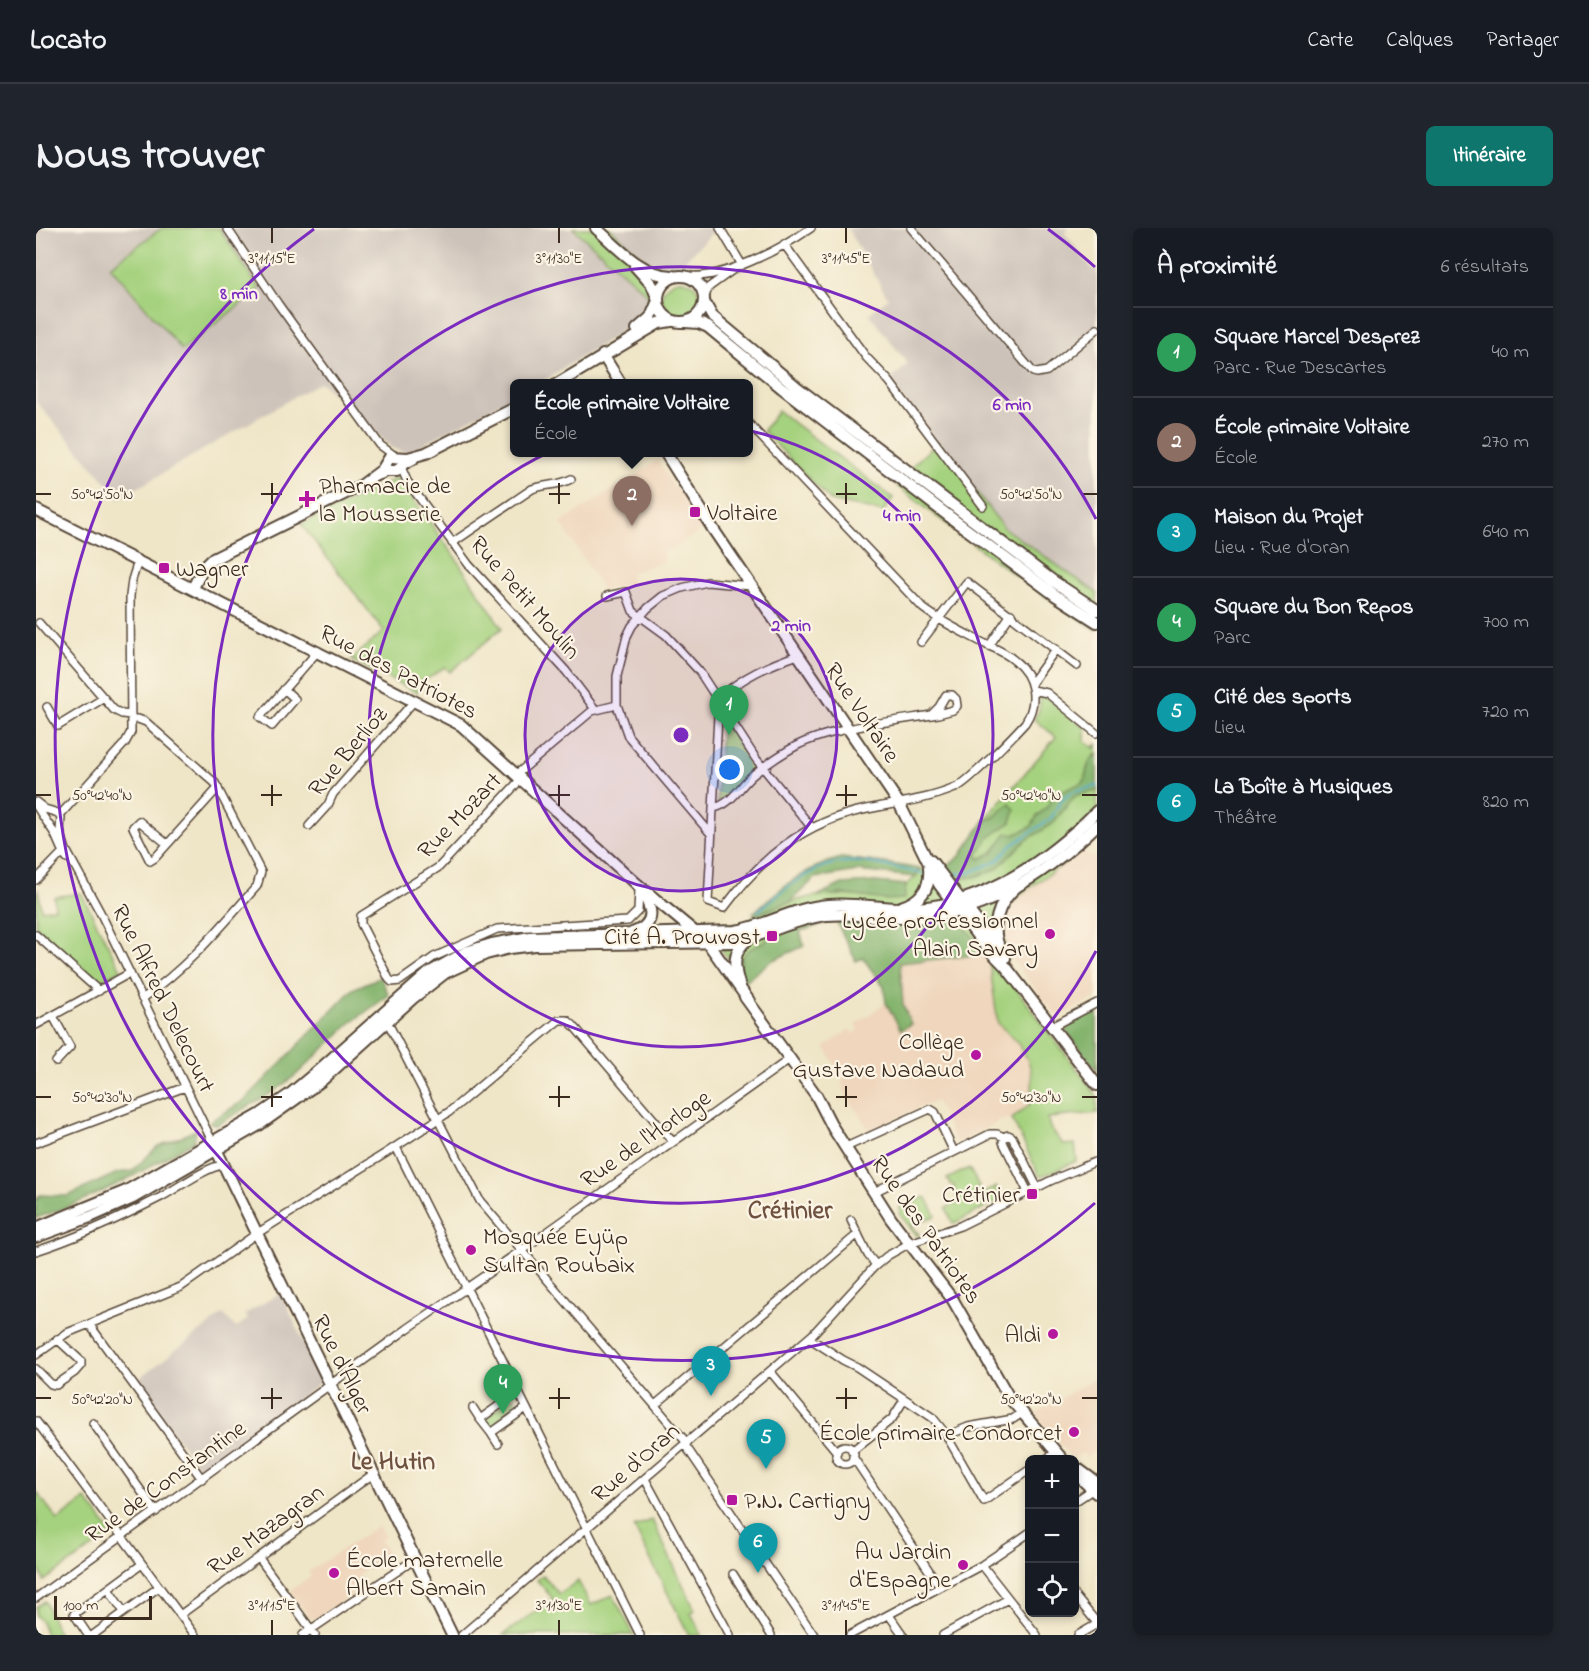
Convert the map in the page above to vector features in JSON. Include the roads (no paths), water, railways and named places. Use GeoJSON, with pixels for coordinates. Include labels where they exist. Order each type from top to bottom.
{"type":"FeatureCollection","features":[{"type":"Feature","properties":{"kind":"street","name":"Rue Petit Moulin"},"geometry":{"type":"LineString","coordinates":[[227,228],[278,304],[474,572],[566,672],[596,709]]}},
{"type":"Feature","properties":{"kind":"street"},"geometry":{"type":"LineString","coordinates":[[596,228],[650,283],[663,315],[672,321]]}},
{"type":"Feature","properties":{"kind":"street"},"geometry":{"type":"LineString","coordinates":[[720,228],[742,265]]}},
{"type":"Feature","properties":{"kind":"street"},"geometry":{"type":"LineString","coordinates":[[685,322],[699,314],[707,290],[713,284],[742,265],[811,228]]}},
{"type":"Feature","properties":{"kind":"street"},"geometry":{"type":"LineString","coordinates":[[910,228],[1033,372],[1047,371],[1097,329]]}},
{"type":"Feature","properties":{"kind":"street"},"geometry":{"type":"LineString","coordinates":[[784,244],[866,357],[889,381],[983,506]]}},
{"type":"Feature","properties":{"kind":"street"},"geometry":{"type":"LineString","coordinates":[[616,246],[654,273],[703,276],[742,265]]}},
{"type":"Feature","properties":{"kind":"street"},"geometry":{"type":"LineString","coordinates":[[603,355],[649,320],[663,284],[680,276],[700,285],[712,316],[746,342],[798,388],[1042,573],[1097,610]]}},
{"type":"Feature","properties":{"kind":"street"},"geometry":{"type":"LineString","coordinates":[[565,379],[659,323],[699,322],[954,520],[1054,595],[1097,622]]}},
{"type":"Feature","properties":{"kind":"street"},"geometry":{"type":"LineString","coordinates":[[603,355],[618,379]]}},
{"type":"Feature","properties":{"kind":"street"},"geometry":{"type":"LineString","coordinates":[[193,588],[203,568],[211,560],[356,489],[394,464],[419,456],[510,410]]}},
{"type":"Feature","properties":{"kind":"street"},"geometry":{"type":"LineString","coordinates":[[718,698],[708,902],[724,908],[760,865],[784,845],[812,828],[850,813],[900,805],[961,785],[1025,723],[1033,706],[1032,687],[1026,673],[1017,662],[938,619],[917,602],[753,428]]}},
{"type":"Feature","properties":{"kind":"street","name":"Rue Voltaire"},"geometry":{"type":"LineString","coordinates":[[668,457],[900,805],[922,848],[960,906]]}},
{"type":"Feature","properties":{"kind":"street"},"geometry":{"type":"LineString","coordinates":[[452,543],[535,488],[561,484],[571,479]]}},
{"type":"Feature","properties":{"kind":"street","name":"Rue des Patriotes"},"geometry":{"type":"LineString","coordinates":[[36,510],[464,726],[701,940],[740,987],[749,1002]]}},
{"type":"Feature","properties":{"kind":"street"},"geometry":{"type":"LineString","coordinates":[[56,813],[62,820],[55,828],[47,824],[47,815],[56,813],[125,743],[131,732],[130,596],[138,561]]}},
{"type":"Feature","properties":{"kind":"street"},"geometry":{"type":"LineString","coordinates":[[711,834],[628,736],[617,705],[618,668],[629,630],[639,616],[663,596],[692,585],[716,582],[752,586]]}},
{"type":"Feature","properties":{"kind":"street"},"geometry":{"type":"LineString","coordinates":[[921,642],[967,582],[1077,666]]}},
{"type":"Feature","properties":{"kind":"street"},"geometry":{"type":"LineString","coordinates":[[607,596],[626,592],[631,608],[666,635],[684,653],[718,698],[763,768],[812,828]]}},
{"type":"Feature","properties":{"kind":"street"},"geometry":{"type":"LineString","coordinates":[[989,646],[1011,615]]}},
{"type":"Feature","properties":{"kind":"street"},"geometry":{"type":"LineString","coordinates":[[39,624],[117,712],[146,723],[210,777],[219,788],[260,869],[260,882],[188,964],[142,999]]}},
{"type":"Feature","properties":{"kind":"street"},"geometry":{"type":"LineString","coordinates":[[1032,687],[1056,649]]}},
{"type":"Feature","properties":{"kind":"street"},"geometry":{"type":"LineString","coordinates":[[284,689],[296,699],[272,726],[260,717],[284,689],[318,651]]}},
{"type":"Feature","properties":{"kind":"street"},"geometry":{"type":"LineString","coordinates":[[718,698],[750,675],[798,655]]}},
{"type":"Feature","properties":{"kind":"street"},"geometry":{"type":"LineString","coordinates":[[1032,687],[1047,693],[1096,733]]}},
{"type":"Feature","properties":{"kind":"street"},"geometry":{"type":"LineString","coordinates":[[46,707],[58,726],[104,698]]}},
{"type":"Feature","properties":{"kind":"street","name":"Rue Berlioz"},"geometry":{"type":"LineString","coordinates":[[309,826],[328,806],[333,794],[415,700]]}},
{"type":"Feature","properties":{"kind":"street"},"geometry":{"type":"LineString","coordinates":[[519,776],[596,709],[617,705]]}},
{"type":"Feature","properties":{"kind":"street"},"geometry":{"type":"LineString","coordinates":[[713,808],[724,805],[746,781],[805,742],[830,734],[931,715]]}},
{"type":"Feature","properties":{"kind":"street","name":"Rue Mozart"},"geometry":{"type":"LineString","coordinates":[[519,776],[440,867],[361,915],[361,924],[389,979],[392,982],[400,981],[434,957],[497,929],[613,923]]}},
{"type":"Feature","properties":{"kind":"street"},"geometry":{"type":"LineString","coordinates":[[167,844],[139,821],[133,827],[150,861],[155,858],[219,788]]}},
{"type":"Feature","properties":{"kind":"street","name":"Rue Alfred Delecourt"},"geometry":{"type":"LineString","coordinates":[[36,804],[56,813]]}},
{"type":"Feature","properties":{"kind":"street","name":"Rue Alfred Delecourt"},"geometry":{"type":"LineString","coordinates":[[36,804],[100,912],[214,1147]]}},
{"type":"Feature","properties":{"kind":"street"},"geometry":{"type":"LineString","coordinates":[[701,940],[742,930],[788,913],[827,905],[854,904],[896,908],[960,906],[1026,868],[1058,846],[1097,811]]}},
{"type":"Feature","properties":{"kind":"street","name":"Rue Alfred Delecourt"},"geometry":{"type":"LineString","coordinates":[[60,825],[64,851]]}},
{"type":"Feature","properties":{"kind":"street"},"geometry":{"type":"LineString","coordinates":[[385,1017],[445,973],[472,959],[521,946],[701,940],[733,942],[818,916],[849,914],[912,918],[999,896],[1046,866],[1097,825]]}},
{"type":"Feature","properties":{"kind":"street","name":"Rue Voltaire"},"geometry":{"type":"LineString","coordinates":[[922,848],[929,868],[960,906]]}},
{"type":"Feature","properties":{"kind":"street"},"geometry":{"type":"LineString","coordinates":[[36,880],[64,851]]}},
{"type":"Feature","properties":{"kind":"street"},"geometry":{"type":"LineString","coordinates":[[896,908],[913,903],[926,891],[929,882],[929,868]]}},
{"type":"Feature","properties":{"kind":"street"},"geometry":{"type":"LineString","coordinates":[[1006,960],[998,944],[996,922],[1005,899],[1021,883]]}},
{"type":"Feature","properties":{"kind":"street"},"geometry":{"type":"LineString","coordinates":[[613,923],[628,921],[636,914],[639,902],[638,885]]}},
{"type":"Feature","properties":{"kind":"street"},"geometry":{"type":"LineString","coordinates":[[629,934],[642,929],[650,917],[649,903],[638,885]]}},
{"type":"Feature","properties":{"kind":"street","name":"Rue des Patriotes"},"geometry":{"type":"LineString","coordinates":[[638,885],[658,909],[684,933],[701,940],[791,1058],[820,1101],[828,1119],[874,1192],[953,1300],[1000,1383],[1022,1413],[1060,1455]]}},
{"type":"Feature","properties":{"kind":"street"},"geometry":{"type":"LineString","coordinates":[[960,906],[1006,960],[1054,1026]]}},
{"type":"Feature","properties":{"kind":"street"},"geometry":{"type":"LineString","coordinates":[[960,906],[990,952],[1006,967],[1071,1044],[1097,1084]]}},
{"type":"Feature","properties":{"kind":"street"},"geometry":{"type":"LineString","coordinates":[[613,923],[629,934]]}},
{"type":"Feature","properties":{"kind":"street"},"geometry":{"type":"LineString","coordinates":[[36,1237],[125,1201],[214,1147],[321,1075],[385,1017],[430,972],[455,957],[479,947],[520,938],[684,933]]}},
{"type":"Feature","properties":{"kind":"street"},"geometry":{"type":"LineString","coordinates":[[36,935],[99,991]]}},
{"type":"Feature","properties":{"kind":"street"},"geometry":{"type":"LineString","coordinates":[[740,987],[735,970],[735,956],[740,946],[749,938]]}},
{"type":"Feature","properties":{"kind":"street"},"geometry":{"type":"LineString","coordinates":[[36,1025],[130,973]]}},
{"type":"Feature","properties":{"kind":"street"},"geometry":{"type":"LineString","coordinates":[[1054,1026],[1097,1003]]}},
{"type":"Feature","properties":{"kind":"street"},"geometry":{"type":"LineString","coordinates":[[53,1016],[70,1047],[56,1062]]}},
{"type":"Feature","properties":{"kind":"street"},"geometry":{"type":"LineString","coordinates":[[385,1017],[479,1199],[686,1444],[814,1635]]}},
{"type":"Feature","properties":{"kind":"street"},"geometry":{"type":"LineString","coordinates":[[38,1351],[89,1324],[178,1289],[256,1234],[438,1119],[553,1023],[563,1020],[573,1025],[673,1142]]}},
{"type":"Feature","properties":{"kind":"street","name":"Rue de l'Horloge"},"geometry":{"type":"LineString","coordinates":[[522,1250],[791,1058]]}},
{"type":"Feature","properties":{"kind":"street"},"geometry":{"type":"LineString","coordinates":[[36,1143],[185,1087]]}},
{"type":"Feature","properties":{"kind":"street"},"geometry":{"type":"LineString","coordinates":[[846,1147],[930,1109],[935,1112],[954,1152]]}},
{"type":"Feature","properties":{"kind":"street"},"geometry":{"type":"LineString","coordinates":[[874,1192],[990,1134],[1012,1137],[1037,1187]]}},
{"type":"Feature","properties":{"kind":"street"},"geometry":{"type":"LineString","coordinates":[[1004,1137],[1003,1142],[1028,1192]]}},
{"type":"Feature","properties":{"kind":"street"},"geometry":{"type":"LineString","coordinates":[[36,1228],[112,1197],[214,1147]]}},
{"type":"Feature","properties":{"kind":"street","name":"Rue d'Alger"},"geometry":{"type":"LineString","coordinates":[[214,1147],[452,1635]]}},
{"type":"Feature","properties":{"kind":"street"},"geometry":{"type":"LineString","coordinates":[[396,1147],[640,1635]]}},
{"type":"Feature","properties":{"kind":"street","name":"Rue d'Oran"},"geometry":{"type":"LineString","coordinates":[[462,1635],[809,1338],[876,1265],[895,1250],[957,1228],[1037,1187],[1097,1161]]}},
{"type":"Feature","properties":{"kind":"street"},"geometry":{"type":"LineString","coordinates":[[36,1251],[119,1219],[181,1187],[215,1166],[223,1165]]}},
{"type":"Feature","properties":{"kind":"street"},"geometry":{"type":"LineString","coordinates":[[851,1220],[868,1255],[876,1265]]}},
{"type":"Feature","properties":{"kind":"street"},"geometry":{"type":"LineString","coordinates":[[655,1405],[858,1234]]}},
{"type":"Feature","properties":{"kind":"street","name":"Rue de Constantine"},"geometry":{"type":"LineString","coordinates":[[36,1598],[330,1385],[522,1250]]}},
{"type":"Feature","properties":{"kind":"street"},"geometry":{"type":"LineString","coordinates":[[89,1324],[202,1479]]}},
{"type":"Feature","properties":{"kind":"street"},"geometry":{"type":"LineString","coordinates":[[809,1338],[933,1418],[945,1433],[984,1501],[1025,1473]]}},
{"type":"Feature","properties":{"kind":"street"},"geometry":{"type":"LineString","coordinates":[[36,1369],[56,1385],[81,1365],[81,1361],[57,1339]]}},
{"type":"Feature","properties":{"kind":"street"},"geometry":{"type":"LineString","coordinates":[[770,1371],[837,1452],[837,1458],[842,1463],[848,1463],[853,1454],[892,1419],[904,1400]]}},
{"type":"Feature","properties":{"kind":"street"},"geometry":{"type":"LineString","coordinates":[[480,1419],[518,1392]]}},
{"type":"Feature","properties":{"kind":"street"},"geometry":{"type":"LineString","coordinates":[[473,1408],[498,1444]]}},
{"type":"Feature","properties":{"kind":"street"},"geometry":{"type":"LineString","coordinates":[[490,1433],[526,1408]]}},
{"type":"Feature","properties":{"kind":"street"},"geometry":{"type":"LineString","coordinates":[[945,1433],[951,1434],[968,1426],[1013,1419],[1022,1413]]}},
{"type":"Feature","properties":{"kind":"street"},"geometry":{"type":"LineString","coordinates":[[36,1421],[195,1635]]}},
{"type":"Feature","properties":{"kind":"street"},"geometry":{"type":"LineString","coordinates":[[93,1423],[156,1512]]}},
{"type":"Feature","properties":{"kind":"street"},"geometry":{"type":"LineString","coordinates":[[837,1452],[845,1446],[853,1454],[940,1587]]}},
{"type":"Feature","properties":{"kind":"street","name":"Rue Mazagran"},"geometry":{"type":"LineString","coordinates":[[180,1615],[373,1474]]}},
{"type":"Feature","properties":{"kind":"street"},"geometry":{"type":"LineString","coordinates":[[1079,1474],[1091,1492]]}},
{"type":"Feature","properties":{"kind":"street"},"geometry":{"type":"LineString","coordinates":[[1079,1478],[1091,1492]]}},
{"type":"Feature","properties":{"kind":"street"},"geometry":{"type":"LineString","coordinates":[[645,1479],[730,1635]]}},
{"type":"Feature","properties":{"kind":"street"},"geometry":{"type":"LineString","coordinates":[[850,1635],[982,1565],[1025,1538]]}},
{"type":"Feature","properties":{"kind":"street"},"geometry":{"type":"LineString","coordinates":[[259,1558],[313,1632]]}},
{"type":"Feature","properties":{"kind":"street"},"geometry":{"type":"LineString","coordinates":[[303,1635],[313,1632],[415,1559]]}},
{"type":"Feature","properties":{"kind":"street"},"geometry":{"type":"LineString","coordinates":[[142,1564],[74,1614],[90,1635],[159,1587]]}},
{"type":"Feature","properties":{"kind":"street"},"geometry":{"type":"LineString","coordinates":[[982,1565],[1038,1635]]}},
{"type":"Feature","properties":{"kind":"street"},"geometry":{"type":"LineString","coordinates":[[733,1574],[771,1635]]}},
{"type":"Feature","properties":{"kind":"street"},"geometry":{"type":"LineString","coordinates":[[108,1589],[124,1612]]}},
{"type":"Feature","properties":{"kind":"street"},"geometry":{"type":"LineString","coordinates":[[943,1635],[1008,1599]]}},
{"type":"Feature","properties":{"kind":"street"},"geometry":{"type":"LineString","coordinates":[[1078,1635],[1097,1624],[1079,1601]]}},
{"type":"Feature","properties":{"kind":"street"},"geometry":{"type":"LineString","coordinates":[[889,1615],[903,1635]]}},
{"type":"Feature","properties":{"kind":"waterway"},"geometry":{"type":"LineString","coordinates":[[950,874],[969,873],[998,860],[1011,846],[1051,818],[1062,800],[1068,795],[1074,791],[1097,786]]}},
{"type":"Feature","properties":{"kind":"waterway"},"geometry":{"type":"LineString","coordinates":[[758,911],[802,877],[832,864],[866,863],[923,874]]}},
{"type":"Feature","properties":{"kind":"place","name":"Pharmacie de la Mousserie"},"geometry":{"type":"Point","coordinates":[307,499]}},
{"type":"Feature","properties":{"kind":"place","name":"Voltaire"},"geometry":{"type":"Point","coordinates":[695,512]}},
{"type":"Feature","properties":{"kind":"place","name":"École primaire Voltaire"},"geometry":{"type":"Point","coordinates":[632,526]}},
{"type":"Feature","properties":{"kind":"place","name":"Wagner"},"geometry":{"type":"Point","coordinates":[164,568]}},
{"type":"Feature","properties":{"kind":"place","name":"Square Marcel Desprez"},"geometry":{"type":"Point","coordinates":[729,735]}},
{"type":"Feature","properties":{"kind":"place","name":"Lycée professionnel Alain Savary"},"geometry":{"type":"Point","coordinates":[1050,934]}},
{"type":"Feature","properties":{"kind":"place","name":"Cité A. Prouvost"},"geometry":{"type":"Point","coordinates":[772,936]}},
{"type":"Feature","properties":{"kind":"place","name":"Collège Gustave Nadaud"},"geometry":{"type":"Point","coordinates":[976,1055]}},
{"type":"Feature","properties":{"kind":"place","name":"Crétinier"},"geometry":{"type":"Point","coordinates":[1032,1194]}},
{"type":"Feature","properties":{"kind":"place","name":"Mosquée Eyüp Sultan Roubaix"},"geometry":{"type":"Point","coordinates":[471,1250]}},
{"type":"Feature","properties":{"kind":"place","name":"Aldi"},"geometry":{"type":"Point","coordinates":[1053,1334]}},
{"type":"Feature","properties":{"kind":"place","name":"Maison du Projet"},"geometry":{"type":"Point","coordinates":[711,1396]}},
{"type":"Feature","properties":{"kind":"place","name":"Square du Bon Repos"},"geometry":{"type":"Point","coordinates":[503,1414]}},
{"type":"Feature","properties":{"kind":"place","name":"École primaire Condorcet"},"geometry":{"type":"Point","coordinates":[1074,1432]}},
{"type":"Feature","properties":{"kind":"place","name":"Cité des sports"},"geometry":{"type":"Point","coordinates":[766,1469]}},
{"type":"Feature","properties":{"kind":"place","name":"P.N. Cartigny"},"geometry":{"type":"Point","coordinates":[732,1500]}},
{"type":"Feature","properties":{"kind":"place","name":"Au Jardin d'Espagne"},"geometry":{"type":"Point","coordinates":[963,1565]}},
{"type":"Feature","properties":{"kind":"place","name":"École maternelle Albert Samain"},"geometry":{"type":"Point","coordinates":[334,1573]}},
{"type":"Feature","properties":{"kind":"place","name":"La Boîte à Musiques"},"geometry":{"type":"Point","coordinates":[758,1573]}},
{"type":"Feature","properties":{"kind":"district","name":"Crétinier"},"geometry":{"type":"Point","coordinates":[790,1209]}},
{"type":"Feature","properties":{"kind":"district","name":"Le Hutin"},"geometry":{"type":"Point","coordinates":[393,1460]}}]}
